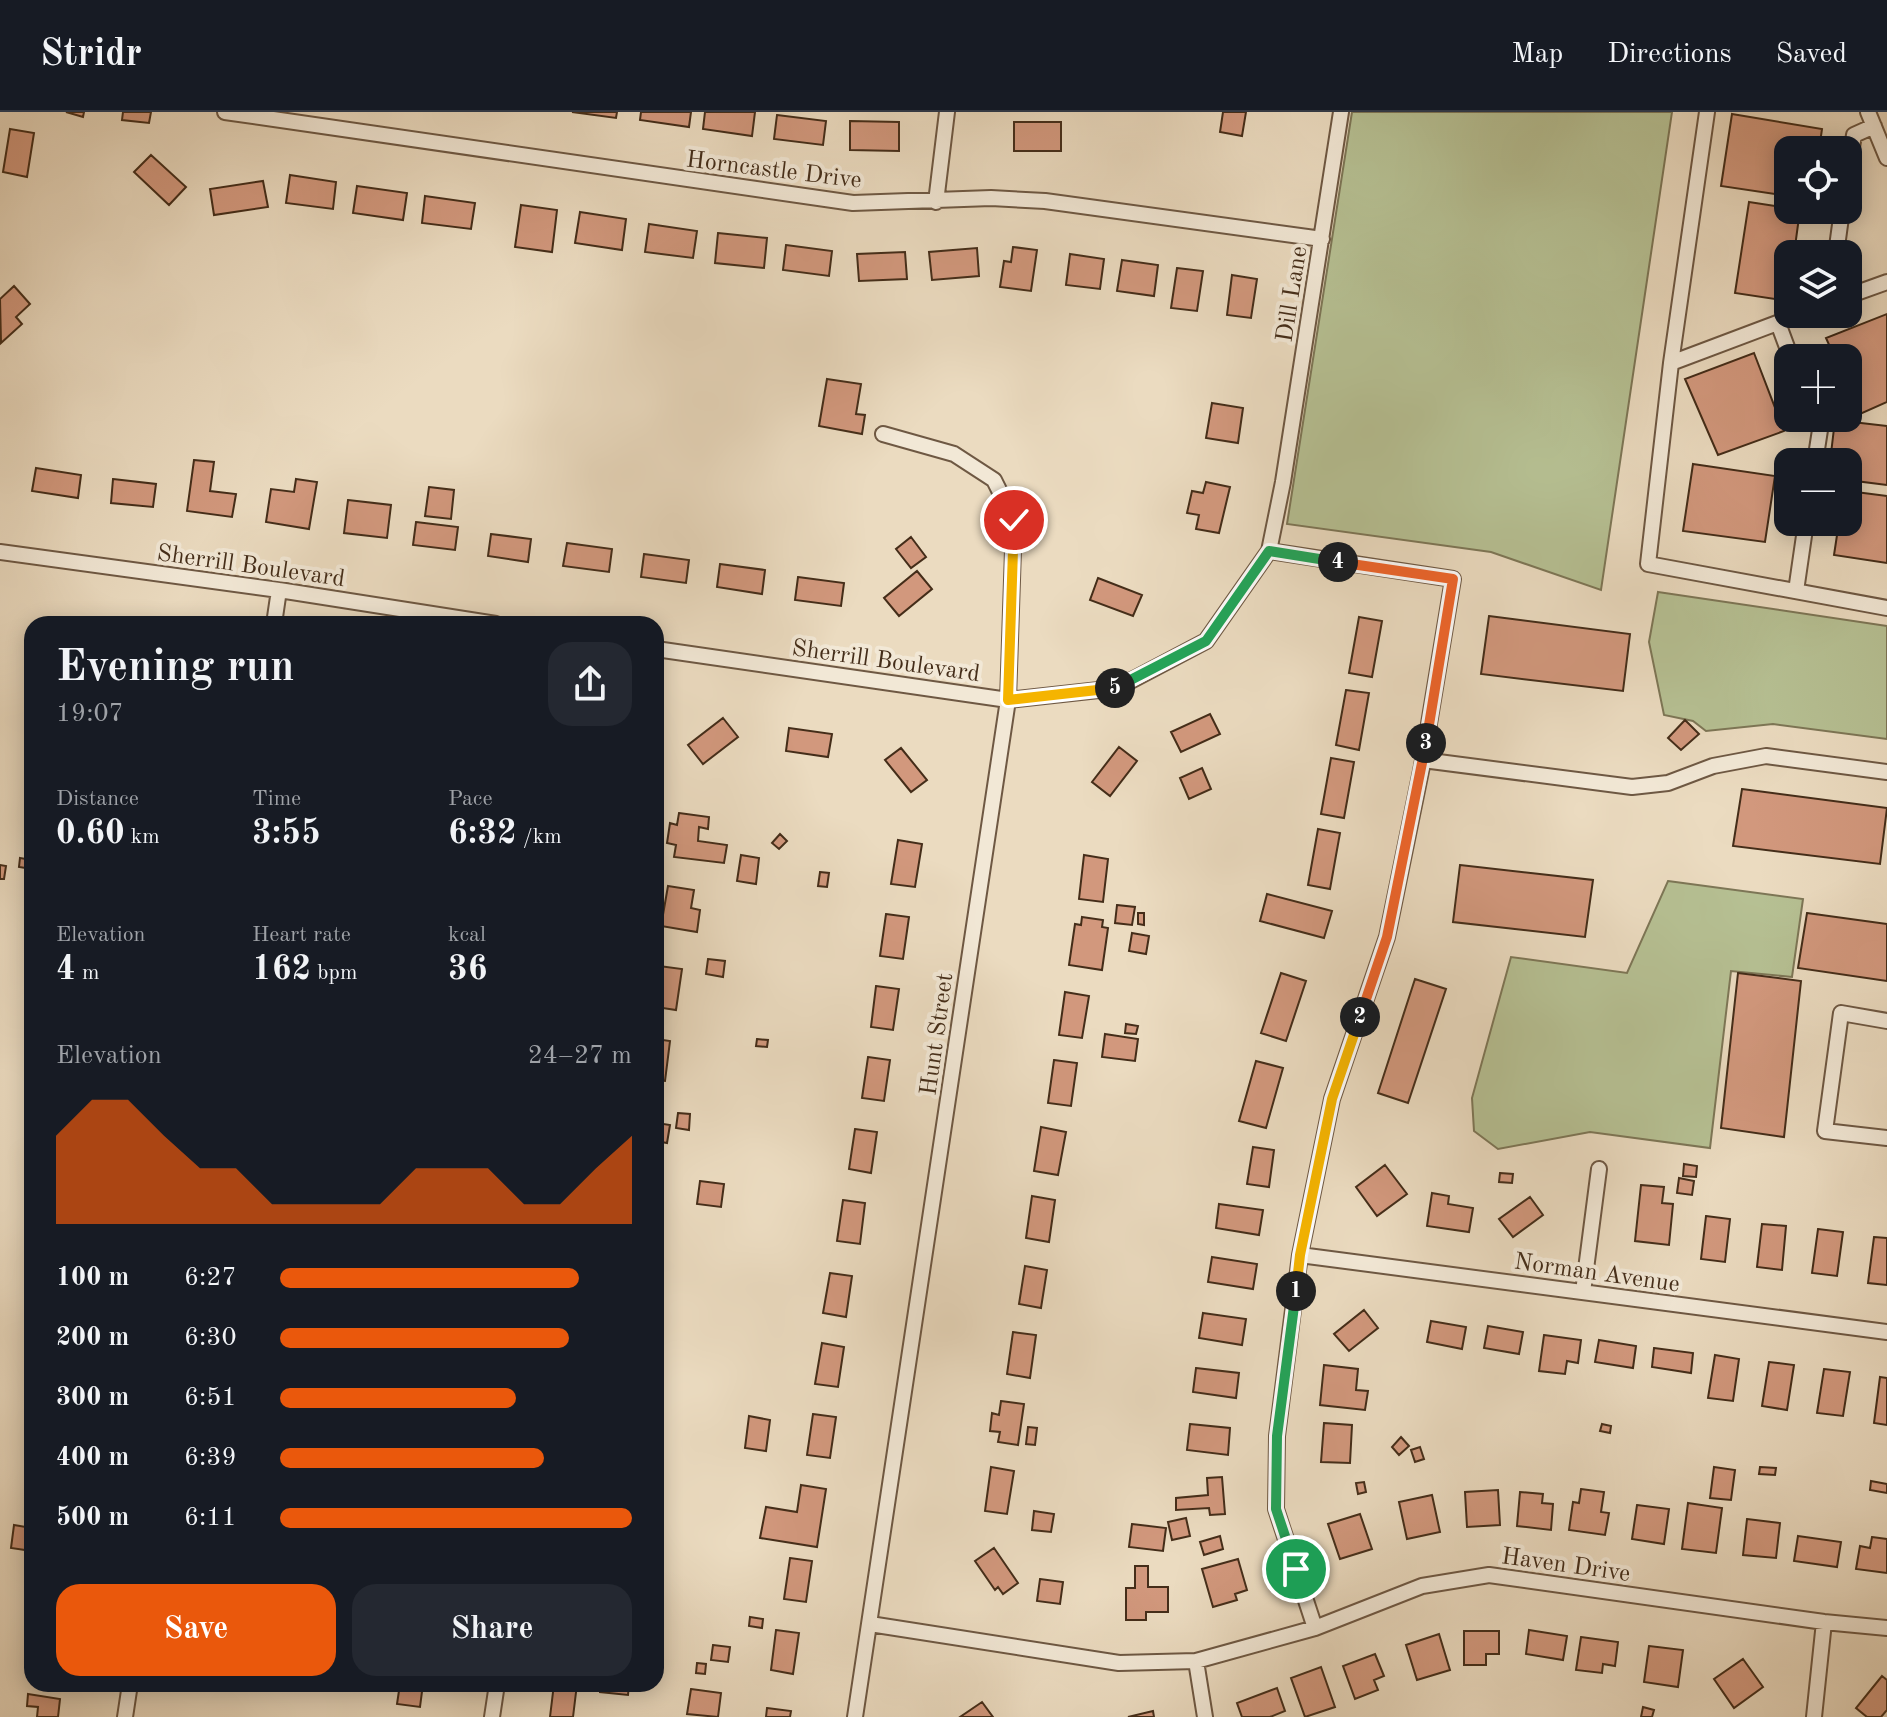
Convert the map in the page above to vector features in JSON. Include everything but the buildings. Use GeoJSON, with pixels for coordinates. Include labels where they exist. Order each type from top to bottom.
{"type":"FeatureCollection","features":[{"type":"Feature","properties":{"kind":"street","name":"Horncastle Drive"},"geometry":{"type":"LineString","coordinates":[[225,112],[853,203],[991,198],[1045,201],[1322,239]]}},
{"type":"Feature","properties":{"kind":"street"},"geometry":{"type":"LineString","coordinates":[[936,202],[947,112]]}},
{"type":"Feature","properties":{"kind":"street","name":"Dill Lane"},"geometry":{"type":"LineString","coordinates":[[1283,482],[1341,112]]}},
{"type":"Feature","properties":{"kind":"street"},"geometry":{"type":"LineString","coordinates":[[1707,112],[1671,363],[1648,564],[1887,608]]}},
{"type":"Feature","properties":{"kind":"street"},"geometry":{"type":"LineString","coordinates":[[1854,136],[1871,119],[1887,158]]}},
{"type":"Feature","properties":{"kind":"street"},"geometry":{"type":"LineString","coordinates":[[1862,291],[1887,282]]}},
{"type":"Feature","properties":{"kind":"street"},"geometry":{"type":"LineString","coordinates":[[1671,363],[1774,324]]}},
{"type":"Feature","properties":{"kind":"street","name":"Hunt Street"},"geometry":{"type":"LineString","coordinates":[[855,1717],[1008,700],[1014,520],[994,480],[954,454],[883,434]]}},
{"type":"Feature","properties":{"kind":"street","name":"Sherrill Boulevard"},"geometry":{"type":"LineString","coordinates":[[664,650],[1008,700],[1117,688],[1206,641],[1269,551],[1283,482]]}},
{"type":"Feature","properties":{"kind":"street"},"geometry":{"type":"LineString","coordinates":[[1796,591],[1804,536]]}},
{"type":"Feature","properties":{"kind":"street"},"geometry":{"type":"LineString","coordinates":[[1269,551],[1453,579],[1423,760],[1387,937],[1332,1099],[1300,1255],[1277,1436],[1276,1509],[1315,1628]]}},
{"type":"Feature","properties":{"kind":"street","name":"Sherrill Boulevard"},"geometry":{"type":"LineString","coordinates":[[0,552],[445,616]]}},
{"type":"Feature","properties":{"kind":"street"},"geometry":{"type":"LineString","coordinates":[[275,616],[279,590]]}},
{"type":"Feature","properties":{"kind":"street"},"geometry":{"type":"LineString","coordinates":[[1423,760],[1632,787],[1668,783],[1713,766],[1766,756],[1887,772]]}},
{"type":"Feature","properties":{"kind":"street"},"geometry":{"type":"LineString","coordinates":[[1887,1021],[1841,1013],[1825,1131],[1887,1138]]}},
{"type":"Feature","properties":{"kind":"street"},"geometry":{"type":"LineString","coordinates":[[1583,1292],[1599,1169]]}},
{"type":"Feature","properties":{"kind":"street","name":"Norman Avenue"},"geometry":{"type":"LineString","coordinates":[[1300,1255],[1887,1332]]}},
{"type":"Feature","properties":{"kind":"street","name":"Haven Drive"},"geometry":{"type":"LineString","coordinates":[[870,1624],[1119,1663],[1196,1661],[1315,1628],[1422,1586],[1489,1575],[1887,1628]]}},
{"type":"Feature","properties":{"kind":"street"},"geometry":{"type":"LineString","coordinates":[[1814,1717],[1824,1622]]}},
{"type":"Feature","properties":{"kind":"street"},"geometry":{"type":"LineString","coordinates":[[1196,1661],[1205,1717]]}},
{"type":"Feature","properties":{"kind":"street"},"geometry":{"type":"LineString","coordinates":[[125,1717],[129,1692]]}},
{"type":"Feature","properties":{"kind":"street"},"geometry":{"type":"LineString","coordinates":[[492,1717],[496,1692]]}},
{"type":"Feature","properties":{"kind":"green space"},"geometry":{"type":"Polygon","coordinates":[[[1352,112],[1672,112],[1601,590],[1491,552],[1287,524],[1352,112]]]}},
{"type":"Feature","properties":{"kind":"green space"},"geometry":{"type":"Polygon","coordinates":[[[1658,592],[1887,626],[1887,739],[1773,724],[1706,731],[1693,721],[1664,715],[1649,642],[1658,592]]]}},
{"type":"Feature","properties":{"kind":"green space"},"geometry":{"type":"Polygon","coordinates":[[[1668,881],[1803,899],[1792,977],[1731,971],[1710,1148],[1590,1132],[1498,1149],[1474,1131],[1472,1098],[1511,957],[1627,973],[1668,881]]]}},
{"type":"Feature","properties":{"kind":"route"},"geometry":{"type":"LineString","coordinates":[[1014,520],[1008,700],[1117,688],[1206,641],[1269,551],[1453,579],[1422,766],[1387,937],[1332,1099],[1300,1255],[1277,1436],[1276,1509],[1296,1569]]}}]}
